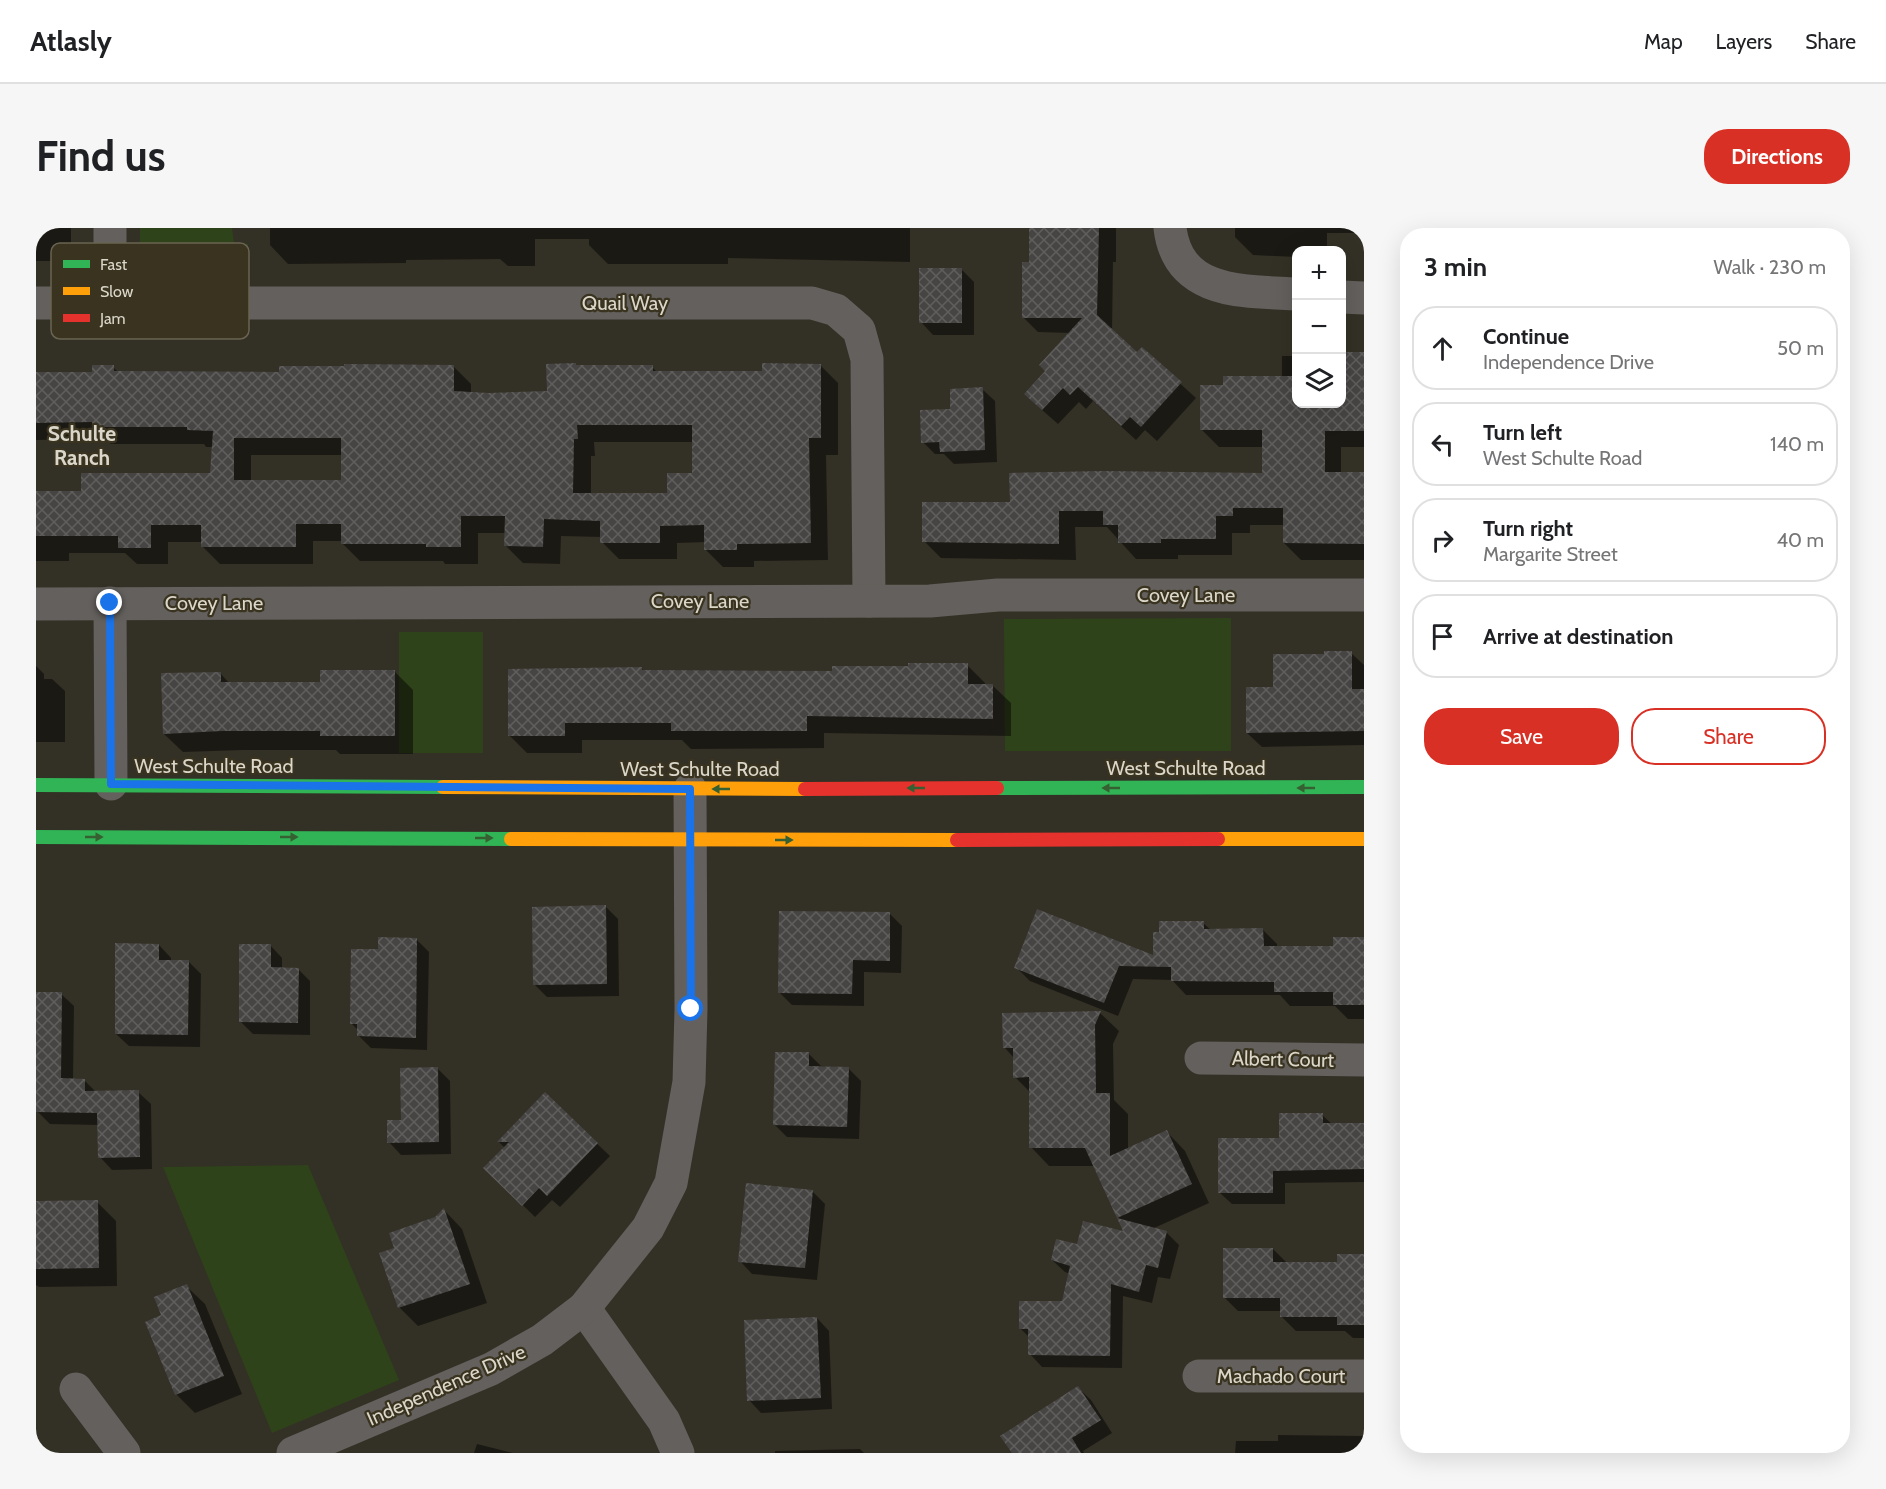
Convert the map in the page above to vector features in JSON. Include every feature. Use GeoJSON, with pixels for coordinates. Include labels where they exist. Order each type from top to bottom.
{"type":"FeatureCollection","features":[{"type":"Feature","properties":{"kind":"main road","name":"West Schulte Road"},"geometry":{"type":"LineString","coordinates":[[36,785],[690,789],[1364,788]]}},
{"type":"Feature","properties":{"kind":"main road"},"geometry":{"type":"LineString","coordinates":[[36,837],[690,840],[1364,839]]}},
{"type":"Feature","properties":{"kind":"street"},"geometry":{"type":"LineString","coordinates":[[1170,228],[1172,245],[1185,266],[1208,283],[1238,291],[1292,294]]}},
{"type":"Feature","properties":{"kind":"street"},"geometry":{"type":"LineString","coordinates":[[1346,297],[1364,298]]}},
{"type":"Feature","properties":{"kind":"street","name":"Quail Way"},"geometry":{"type":"LineString","coordinates":[[249,303],[812,303],[836,310],[860,330],[867,358],[869,601]]}},
{"type":"Feature","properties":{"kind":"street","name":"Covey Lane"},"geometry":{"type":"LineString","coordinates":[[36,604],[930,601],[998,596],[1364,595]]}},
{"type":"Feature","properties":{"kind":"street"},"geometry":{"type":"LineString","coordinates":[[110,603],[111,784]]}},
{"type":"Feature","properties":{"kind":"street","name":"Independence Drive"},"geometry":{"type":"LineString","coordinates":[[293,1453],[491,1369],[542,1340],[584,1308],[648,1228],[671,1182],[689,1082],[690,789]]}},
{"type":"Feature","properties":{"kind":"street","name":"Albert Court"},"geometry":{"type":"LineString","coordinates":[[1201,1058],[1364,1060]]}},
{"type":"Feature","properties":{"kind":"street"},"geometry":{"type":"LineString","coordinates":[[584,1308],[664,1421],[678,1453]]}},
{"type":"Feature","properties":{"kind":"street","name":"Machado Court"},"geometry":{"type":"LineString","coordinates":[[1199,1376],[1364,1376]]}},
{"type":"Feature","properties":{"kind":"street"},"geometry":{"type":"LineString","coordinates":[[76,1389],[124,1453]]}},
{"type":"Feature","properties":{"kind":"green space"},"geometry":{"type":"Polygon","coordinates":[[[140,228],[232,228],[234,243],[140,243],[140,228]]]}},
{"type":"Feature","properties":{"kind":"green space"},"geometry":{"type":"Polygon","coordinates":[[[1231,618],[1231,751],[1005,751],[1004,619],[1231,618]]]}},
{"type":"Feature","properties":{"kind":"green space"},"geometry":{"type":"Polygon","coordinates":[[[399,632],[483,632],[483,753],[399,753],[399,632]]]}},
{"type":"Feature","properties":{"kind":"green space"},"geometry":{"type":"Polygon","coordinates":[[[308,1165],[399,1380],[272,1433],[163,1167],[308,1165]]]}},
{"type":"Feature","properties":{"kind":"building"},"geometry":{"type":"Polygon","coordinates":[[[1029,228],[1099,228],[1097,315],[1137,352],[1142,347],[1182,382],[1141,427],[1130,417],[1121,426],[1078,387],[1070,395],[1063,388],[1042,410],[1024,394],[1045,371],[1039,365],[1082,318],[1022,318],[1022,262],[1029,262],[1029,228]]]}},
{"type":"Feature","properties":{"kind":"building"},"geometry":{"type":"Polygon","coordinates":[[[919,268],[962,268],[962,323],[919,323],[919,268]]]}},
{"type":"Feature","properties":{"kind":"building"},"geometry":{"type":"Polygon","coordinates":[[[1346,352],[1364,352],[1364,431],[1325,431],[1325,472],[1364,472],[1364,544],[1283,543],[1283,508],[1233,508],[1233,516],[1216,516],[1216,539],[1161,539],[1161,543],[1118,543],[1118,525],[1103,525],[1103,511],[1059,511],[1059,544],[922,542],[922,502],[1010,502],[1009,473],[1103,471],[1262,473],[1262,430],[1200,430],[1200,385],[1223,385],[1223,376],[1292,376],[1292,408],[1346,408],[1346,352]]]}},
{"type":"Feature","properties":{"kind":"building"},"geometry":{"type":"Polygon","coordinates":[[[762,363],[821,364],[821,438],[809,438],[811,543],[737,544],[737,550],[704,550],[704,525],[660,526],[660,543],[600,543],[600,521],[544,519],[543,547],[504,546],[505,516],[461,516],[461,547],[426,547],[426,544],[341,544],[341,524],[296,524],[296,547],[201,547],[201,525],[151,525],[151,548],[118,548],[118,536],[36,536],[36,491],[81,491],[81,473],[210,473],[213,431],[187,430],[187,427],[92,427],[92,422],[36,423],[36,372],[92,372],[92,365],[114,365],[114,371],[279,372],[279,366],[454,365],[454,391],[489,393],[547,391],[546,364],[653,365],[653,371],[762,371],[762,363]],[[577,425],[578,439],[574,439],[573,493],[667,493],[667,473],[692,473],[692,425],[577,425]],[[234,438],[234,480],[341,480],[341,438],[234,438]]]}},
{"type":"Feature","properties":{"kind":"building"},"geometry":{"type":"Polygon","coordinates":[[[983,387],[985,450],[940,452],[939,442],[921,443],[920,410],[950,409],[950,389],[983,387]]]}},
{"type":"Feature","properties":{"kind":"building"},"geometry":{"type":"Polygon","coordinates":[[[1324,651],[1352,651],[1352,689],[1364,689],[1364,731],[1246,733],[1246,687],[1273,687],[1273,654],[1324,654],[1324,651]]]}},
{"type":"Feature","properties":{"kind":"building"},"geometry":{"type":"Polygon","coordinates":[[[908,663],[968,663],[968,684],[993,684],[993,719],[807,716],[807,731],[671,731],[671,723],[565,723],[565,736],[508,736],[508,669],[642,667],[642,670],[832,671],[832,666],[908,666],[908,663]]]}},
{"type":"Feature","properties":{"kind":"building"},"geometry":{"type":"Polygon","coordinates":[[[320,670],[395,670],[395,736],[320,736],[320,731],[222,731],[163,734],[161,673],[221,672],[221,682],[320,682],[320,670]]]}},
{"type":"Feature","properties":{"kind":"building"},"geometry":{"type":"Polygon","coordinates":[[[606,905],[607,984],[533,985],[532,907],[606,905]]]}},
{"type":"Feature","properties":{"kind":"building"},"geometry":{"type":"Polygon","coordinates":[[[1037,909],[1153,955],[1153,932],[1159,932],[1159,921],[1204,921],[1204,929],[1263,928],[1264,946],[1333,946],[1333,937],[1364,937],[1364,1005],[1333,1005],[1333,992],[1274,992],[1274,982],[1171,981],[1171,967],[1119,966],[1104,1003],[1014,968],[1037,909]]]}},
{"type":"Feature","properties":{"kind":"building"},"geometry":{"type":"Polygon","coordinates":[[[779,911],[890,912],[890,961],[853,960],[852,994],[778,993],[779,911]]]}},
{"type":"Feature","properties":{"kind":"building"},"geometry":{"type":"Polygon","coordinates":[[[378,937],[417,938],[416,1038],[357,1036],[357,1024],[350,1024],[351,949],[378,949],[378,937]]]}},
{"type":"Feature","properties":{"kind":"building"},"geometry":{"type":"Polygon","coordinates":[[[115,943],[159,944],[159,960],[189,960],[188,1035],[115,1034],[115,943]]]}},
{"type":"Feature","properties":{"kind":"building"},"geometry":{"type":"Polygon","coordinates":[[[239,944],[271,944],[271,967],[299,968],[298,1023],[239,1022],[239,944]]]}},
{"type":"Feature","properties":{"kind":"building"},"geometry":{"type":"Polygon","coordinates":[[[36,992],[62,992],[61,1078],[85,1079],[85,1091],[139,1090],[140,1157],[98,1158],[97,1113],[36,1112],[36,992]]]}},
{"type":"Feature","properties":{"kind":"building"},"geometry":{"type":"Polygon","coordinates":[[[1101,1011],[1095,1025],[1096,1093],[1110,1093],[1110,1156],[1167,1130],[1192,1184],[1117,1218],[1085,1148],[1029,1148],[1029,1077],[1013,1078],[1013,1048],[1003,1048],[1002,1013],[1101,1011]]]}},
{"type":"Feature","properties":{"kind":"building"},"geometry":{"type":"Polygon","coordinates":[[[775,1052],[809,1052],[809,1066],[849,1067],[847,1127],[773,1125],[775,1052]]]}},
{"type":"Feature","properties":{"kind":"building"},"geometry":{"type":"Polygon","coordinates":[[[438,1067],[439,1142],[387,1143],[387,1120],[401,1120],[400,1068],[438,1067]]]}},
{"type":"Feature","properties":{"kind":"building"},"geometry":{"type":"Polygon","coordinates":[[[545,1092],[598,1143],[547,1196],[539,1188],[522,1206],[483,1168],[509,1142],[497,1142],[545,1092]]]}},
{"type":"Feature","properties":{"kind":"building"},"geometry":{"type":"Polygon","coordinates":[[[1279,1113],[1323,1113],[1323,1123],[1364,1123],[1364,1169],[1273,1171],[1273,1193],[1218,1193],[1218,1138],[1279,1138],[1279,1113]]]}},
{"type":"Feature","properties":{"kind":"building"},"geometry":{"type":"Polygon","coordinates":[[[746,1183],[813,1190],[805,1268],[738,1262],[746,1183]]]}},
{"type":"Feature","properties":{"kind":"building"},"geometry":{"type":"Polygon","coordinates":[[[98,1200],[99,1268],[36,1269],[36,1201],[98,1200]]]}},
{"type":"Feature","properties":{"kind":"building"},"geometry":{"type":"Polygon","coordinates":[[[444,1208],[470,1284],[398,1308],[379,1253],[394,1248],[389,1233],[435,1217],[444,1208]]]}},
{"type":"Feature","properties":{"kind":"building"},"geometry":{"type":"Polygon","coordinates":[[[1117,1218],[1167,1231],[1158,1268],[1146,1265],[1139,1292],[1111,1284],[1110,1356],[1028,1355],[1028,1329],[1019,1329],[1019,1301],[1062,1301],[1070,1266],[1051,1260],[1056,1239],[1077,1244],[1083,1221],[1123,1231],[1117,1218]]]}},
{"type":"Feature","properties":{"kind":"building"},"geometry":{"type":"Polygon","coordinates":[[[1223,1248],[1273,1248],[1273,1262],[1337,1262],[1337,1254],[1364,1254],[1364,1325],[1337,1325],[1337,1317],[1280,1317],[1280,1298],[1223,1298],[1223,1248]]]}},
{"type":"Feature","properties":{"kind":"building"},"geometry":{"type":"Polygon","coordinates":[[[187,1284],[224,1376],[175,1395],[145,1322],[161,1315],[154,1297],[187,1284]]]}},
{"type":"Feature","properties":{"kind":"building"},"geometry":{"type":"Polygon","coordinates":[[[817,1317],[821,1398],[747,1401],[744,1320],[817,1317]]]}},
{"type":"Feature","properties":{"kind":"building"},"geometry":{"type":"Polygon","coordinates":[[[1078,1386],[1101,1420],[1072,1438],[1081,1453],[1012,1453],[1000,1436],[1078,1386]]]}},
{"type":"Feature","properties":{"kind":"traffic: fast"},"geometry":{"type":"LineString","coordinates":[[36,785],[443,787]]}},
{"type":"Feature","properties":{"kind":"traffic: fast"},"geometry":{"type":"LineString","coordinates":[[997,788],[1364,787]]}},
{"type":"Feature","properties":{"kind":"traffic: fast"},"geometry":{"type":"LineString","coordinates":[[36,837],[511,839]]}},
{"type":"Feature","properties":{"kind":"traffic: slow"},"geometry":{"type":"LineString","coordinates":[[443,787],[805,789]]}},
{"type":"Feature","properties":{"kind":"traffic: slow"},"geometry":{"type":"LineString","coordinates":[[511,839],[957,840]]}},
{"type":"Feature","properties":{"kind":"traffic: slow"},"geometry":{"type":"LineString","coordinates":[[1218,839],[1364,839]]}},
{"type":"Feature","properties":{"kind":"traffic: jam"},"geometry":{"type":"LineString","coordinates":[[805,789],[997,788]]}},
{"type":"Feature","properties":{"kind":"traffic: jam"},"geometry":{"type":"LineString","coordinates":[[957,840],[1218,839]]}},
{"type":"Feature","properties":{"kind":"district","name":"Schulte Ranch"},"geometry":{"type":"Point","coordinates":[82,446]}},
{"type":"Feature","properties":{"kind":"route"},"geometry":{"type":"LineString","coordinates":[[110,603],[111,784],[690,789],[691,1009]]}}]}
